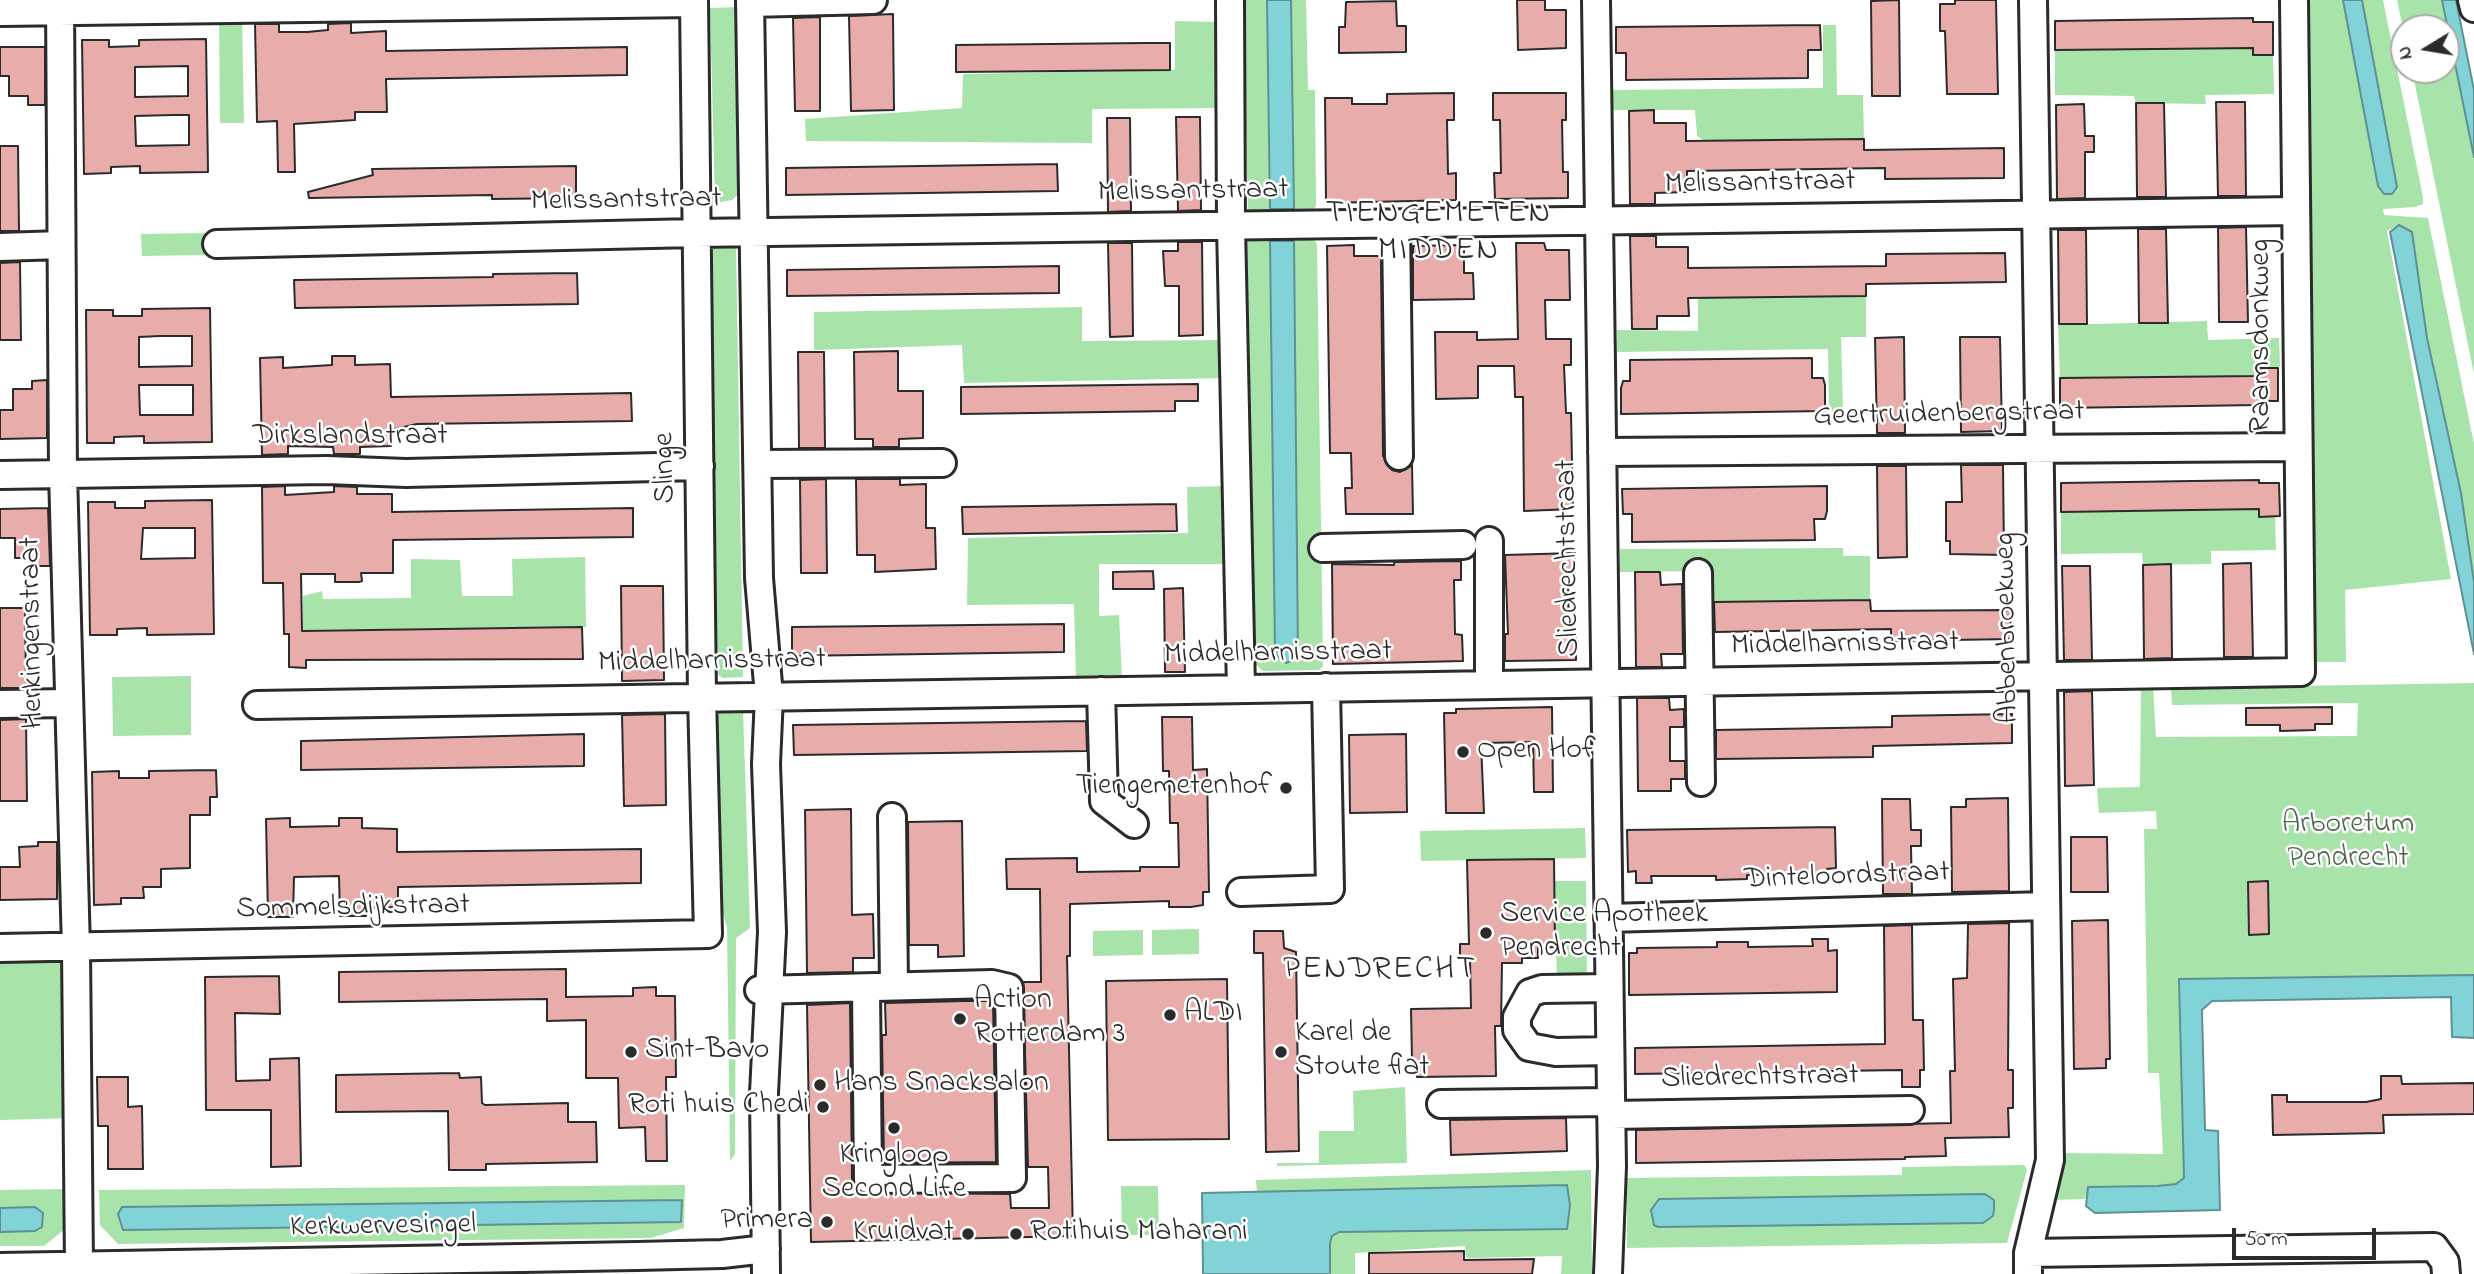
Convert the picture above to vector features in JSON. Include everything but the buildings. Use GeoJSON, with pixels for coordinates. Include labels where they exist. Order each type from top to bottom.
{"type":"FeatureCollection","features":[{"type":"Feature","properties":{"kind":"street"},"geometry":{"type":"LineString","coordinates":[[757,1262],[764,1093],[764,990],[772,932],[766,764],[760,696],[750,1],[873,0]]}},
{"type":"Feature","properties":{"kind":"street"},"geometry":{"type":"LineString","coordinates":[[1230,0],[1231,226],[1241,688]]}},
{"type":"Feature","properties":{"kind":"street","name":"Sliedrechtstraat"},"geometry":{"type":"LineString","coordinates":[[1596,0],[1611,1108],[1608,1274]]}},
{"type":"Feature","properties":{"kind":"street","name":"Abbenbroekweg"},"geometry":{"type":"LineString","coordinates":[[2028,1263],[2050,1160],[2033,0]]}},
{"type":"Feature","properties":{"kind":"street","name":"Raamsdonkweg"},"geometry":{"type":"LineString","coordinates":[[2294,0],[2301,672]]}},
{"type":"Feature","properties":{"kind":"street"},"geometry":{"type":"LineString","coordinates":[[2472,0],[2474,8]]}},
{"type":"Feature","properties":{"kind":"street"},"geometry":{"type":"LineString","coordinates":[[0,12],[60,6],[694,1]]}},
{"type":"Feature","properties":{"kind":"street","name":"Slinge"},"geometry":{"type":"LineString","coordinates":[[694,1],[695,233],[708,934]]}},
{"type":"Feature","properties":{"kind":"street","name":"Herkingenstraat"},"geometry":{"type":"LineString","coordinates":[[60,6],[63,473],[76,948],[79,1265]]}},
{"type":"Feature","properties":{"kind":"street","name":"Melissantstraat"},"geometry":{"type":"LineString","coordinates":[[217,243],[752,232],[2296,211]]}},
{"type":"Feature","properties":{"kind":"street"},"geometry":{"type":"LineString","coordinates":[[1396,224],[1399,456]]}},
{"type":"Feature","properties":{"kind":"street"},"geometry":{"type":"LineString","coordinates":[[0,247],[61,245]]}},
{"type":"Feature","properties":{"kind":"street","name":"Geertruidenbergstraat"},"geometry":{"type":"LineString","coordinates":[[1602,452],[2297,447]]}},
{"type":"Feature","properties":{"kind":"street"},"geometry":{"type":"LineString","coordinates":[[758,464],[942,463]]}},
{"type":"Feature","properties":{"kind":"street","name":"Dirkslandstraat"},"geometry":{"type":"LineString","coordinates":[[0,475],[406,472],[700,466]]}},
{"type":"Feature","properties":{"kind":"street"},"geometry":{"type":"LineString","coordinates":[[1323,548],[1476,543],[1489,685]]}},
{"type":"Feature","properties":{"kind":"street"},"geometry":{"type":"LineString","coordinates":[[1698,573],[1701,782]]}},
{"type":"Feature","properties":{"kind":"street","name":"Middelharnisstraat"},"geometry":{"type":"LineString","coordinates":[[257,705],[2301,672]]}},
{"type":"Feature","properties":{"kind":"street"},"geometry":{"type":"LineString","coordinates":[[1241,892],[1330,889],[1326,687]]}},
{"type":"Feature","properties":{"kind":"street"},"geometry":{"type":"LineString","coordinates":[[1101,691],[1104,801],[1134,824]]}},
{"type":"Feature","properties":{"kind":"street"},"geometry":{"type":"LineString","coordinates":[[0,704],[69,703]]}},
{"type":"Feature","properties":{"kind":"street"},"geometry":{"type":"LineString","coordinates":[[892,817],[894,986]]}},
{"type":"Feature","properties":{"kind":"street","name":"Dinteloordstraat"},"geometry":{"type":"LineString","coordinates":[[1608,918],[2046,906]]}},
{"type":"Feature","properties":{"kind":"street","name":"Sommelsdijkstraat"},"geometry":{"type":"LineString","coordinates":[[0,948],[708,934]]}},
{"type":"Feature","properties":{"kind":"street"},"geometry":{"type":"LineString","coordinates":[[764,990],[866,990],[894,986],[992,984],[1009,988],[1012,1178],[868,1179],[866,990]]}},
{"type":"Feature","properties":{"kind":"street"},"geometry":{"type":"LineString","coordinates":[[1609,988],[1542,989],[1530,993],[1517,1017],[1517,1030],[1530,1046],[1556,1052],[1610,1051]]}},
{"type":"Feature","properties":{"kind":"street"},"geometry":{"type":"LineString","coordinates":[[1441,1104],[1611,1108]]}},
{"type":"Feature","properties":{"kind":"street","name":"Sliedrechtstraat"},"geometry":{"type":"LineString","coordinates":[[1611,1108],[1910,1110]]}},
{"type":"Feature","properties":{"kind":"street"},"geometry":{"type":"LineString","coordinates":[[2028,1263],[2096,1263],[2434,1247],[2445,1262],[2446,1274]]}},
{"type":"Feature","properties":{"kind":"street","name":"Kerkwervesingel"},"geometry":{"type":"LineString","coordinates":[[0,1267],[79,1265],[363,1268],[700,1255],[757,1262]]}},
{"type":"Feature","properties":{"kind":"green space"},"geometry":{"type":"Polygon","coordinates":[[[1243,0],[1267,0],[1270,209],[1248,212],[1243,0]]]}},
{"type":"Feature","properties":{"kind":"green space"},"geometry":{"type":"Polygon","coordinates":[[[1291,0],[1306,0],[1308,90],[1315,90],[1316,206],[1312,211],[1294,209],[1291,0]]]}},
{"type":"Feature","properties":{"kind":"green space"},"geometry":{"type":"Polygon","coordinates":[[[2306,0],[2343,0],[2378,186],[2384,194],[2392,194],[2397,187],[2362,0],[2383,0],[2390,34],[2390,84],[2400,84],[2423,204],[2383,209],[2384,215],[2428,218],[2474,444],[2474,582],[2461,493],[2427,338],[2423,301],[2399,225],[2387,231],[2451,579],[2345,590],[2346,662],[2316,662],[2306,0]]]}},
{"type":"Feature","properties":{"kind":"green space"},"geometry":{"type":"Polygon","coordinates":[[[2397,0],[2442,0],[2445,14],[2400,14],[2397,0]]]}},
{"type":"Feature","properties":{"kind":"green space"},"geometry":{"type":"Polygon","coordinates":[[[738,7],[740,193],[732,200],[715,203],[710,8],[738,7]]]}},
{"type":"Feature","properties":{"kind":"green space"},"geometry":{"type":"Polygon","coordinates":[[[219,19],[242,19],[244,123],[220,123],[219,19]]]}},
{"type":"Feature","properties":{"kind":"green space"},"geometry":{"type":"Polygon","coordinates":[[[1175,21],[1219,22],[1221,108],[1092,109],[1092,143],[806,141],[805,119],[962,108],[963,74],[1175,70],[1175,21]]]}},
{"type":"Feature","properties":{"kind":"green space"},"geometry":{"type":"Polygon","coordinates":[[[1823,25],[1836,25],[1837,95],[1863,95],[1864,139],[1705,141],[1697,136],[1695,110],[1613,110],[1613,90],[1823,88],[1823,25]]]}},
{"type":"Feature","properties":{"kind":"green space"},"geometry":{"type":"Polygon","coordinates":[[[2253,48],[2253,55],[2273,55],[2274,94],[2205,95],[2206,104],[2136,103],[2134,96],[2055,95],[2055,50],[2253,48]]]}},
{"type":"Feature","properties":{"kind":"green space"},"geometry":{"type":"Polygon","coordinates":[[[2415,84],[2459,84],[2474,157],[2474,374],[2415,84]]]}},
{"type":"Feature","properties":{"kind":"green space"},"geometry":{"type":"Polygon","coordinates":[[[207,233],[207,255],[142,256],[141,234],[207,233]]]}},
{"type":"Feature","properties":{"kind":"green space"},"geometry":{"type":"Polygon","coordinates":[[[1313,239],[1317,244],[1323,666],[1319,670],[1263,671],[1252,661],[1246,241],[1270,241],[1275,654],[1286,663],[1298,658],[1294,241],[1313,239]]]}},
{"type":"Feature","properties":{"kind":"green space"},"geometry":{"type":"Polygon","coordinates":[[[712,241],[736,241],[743,677],[723,678],[712,671],[708,267],[712,241]]]}},
{"type":"Feature","properties":{"kind":"green space"},"geometry":{"type":"Polygon","coordinates":[[[1866,296],[1866,337],[1841,337],[1843,412],[1829,412],[1828,349],[1617,352],[1617,330],[1698,331],[1698,298],[1866,296]]]}},
{"type":"Feature","properties":{"kind":"green space"},"geometry":{"type":"Polygon","coordinates":[[[1082,307],[1082,341],[1227,340],[1227,378],[964,383],[962,345],[814,350],[814,312],[1082,307]]]}},
{"type":"Feature","properties":{"kind":"green space"},"geometry":{"type":"Polygon","coordinates":[[[2207,321],[2208,340],[2279,338],[2280,366],[2257,376],[2060,378],[2058,325],[2207,321]]]}},
{"type":"Feature","properties":{"kind":"green space"},"geometry":{"type":"Polygon","coordinates":[[[1227,486],[1228,564],[1099,564],[1099,616],[1119,615],[1122,678],[1076,678],[1074,604],[967,605],[968,538],[1188,533],[1187,487],[1227,486]]]}},
{"type":"Feature","properties":{"kind":"green space"},"geometry":{"type":"Polygon","coordinates":[[[2259,509],[2259,517],[2275,517],[2276,550],[2211,551],[2211,564],[2143,565],[2142,553],[2061,554],[2061,512],[2259,509]]]}},
{"type":"Feature","properties":{"kind":"green space"},"geometry":{"type":"Polygon","coordinates":[[[1843,548],[1843,556],[1870,556],[1870,600],[1711,602],[1702,571],[1620,572],[1620,549],[1843,548]]]}},
{"type":"Feature","properties":{"kind":"green space"},"geometry":{"type":"Polygon","coordinates":[[[585,557],[586,627],[303,630],[303,596],[322,591],[323,599],[411,598],[411,559],[460,560],[462,596],[513,596],[512,559],[585,557]]]}},
{"type":"Feature","properties":{"kind":"green space"},"geometry":{"type":"Polygon","coordinates":[[[191,676],[191,735],[113,736],[112,677],[191,676]]]}},
{"type":"Feature","properties":{"kind":"green space","name":"Arboretum Pendrecht"},"geometry":{"type":"Polygon","coordinates":[[[2474,683],[2474,975],[2180,979],[2184,1178],[2176,1184],[2158,1186],[2089,1187],[2085,1199],[2054,1200],[2059,1153],[2163,1154],[2159,1073],[2148,1073],[2144,829],[2157,829],[2156,811],[2099,813],[2097,788],[2140,787],[2141,689],[2153,688],[2156,737],[2357,736],[2358,703],[2172,705],[2171,688],[2474,683]]]}},
{"type":"Feature","properties":{"kind":"green space"},"geometry":{"type":"Polygon","coordinates":[[[724,708],[743,709],[750,928],[736,938],[735,1154],[730,1161],[727,927],[714,883],[712,713],[724,708]]]}},
{"type":"Feature","properties":{"kind":"green space"},"geometry":{"type":"Polygon","coordinates":[[[1585,828],[1586,858],[1421,861],[1420,831],[1585,828]]]}},
{"type":"Feature","properties":{"kind":"green space"},"geometry":{"type":"Polygon","coordinates":[[[1554,881],[1586,881],[1587,979],[1557,979],[1554,881]]]}},
{"type":"Feature","properties":{"kind":"green space"},"geometry":{"type":"Polygon","coordinates":[[[1199,929],[1199,954],[1152,955],[1152,930],[1199,929]]]}},
{"type":"Feature","properties":{"kind":"green space"},"geometry":{"type":"Polygon","coordinates":[[[1143,930],[1143,955],[1093,956],[1093,931],[1143,930]]]}},
{"type":"Feature","properties":{"kind":"green space"},"geometry":{"type":"Polygon","coordinates":[[[66,944],[71,1118],[0,1120],[0,945],[66,944]]]}},
{"type":"Feature","properties":{"kind":"green space"},"geometry":{"type":"Polygon","coordinates":[[[1405,1087],[1407,1163],[1277,1166],[1277,1163],[1319,1163],[1319,1131],[1354,1131],[1353,1091],[1405,1087]]]}},
{"type":"Feature","properties":{"kind":"green space"},"geometry":{"type":"Polygon","coordinates":[[[2024,1165],[2027,1170],[2007,1243],[1627,1248],[1627,1178],[1902,1175],[1902,1167],[2024,1165]],[[1651,1210],[1654,1225],[1983,1223],[1993,1216],[1651,1210]]]}},
{"type":"Feature","properties":{"kind":"green space"},"geometry":{"type":"Polygon","coordinates":[[[1591,1170],[1592,1274],[1561,1274],[1562,1256],[1466,1258],[1465,1246],[1355,1253],[1355,1274],[1330,1274],[1330,1243],[1332,1236],[1339,1232],[1567,1229],[1567,1185],[1257,1193],[1256,1180],[1591,1170]]]}},
{"type":"Feature","properties":{"kind":"green space"},"geometry":{"type":"Polygon","coordinates":[[[685,1185],[684,1228],[651,1238],[118,1244],[100,1225],[99,1190],[685,1185]],[[681,1200],[122,1207],[118,1214],[123,1230],[680,1222],[681,1200]]]}},
{"type":"Feature","properties":{"kind":"green space"},"geometry":{"type":"Polygon","coordinates":[[[1121,1186],[1158,1186],[1159,1235],[1122,1235],[1121,1186]]]}},
{"type":"Feature","properties":{"kind":"green space"},"geometry":{"type":"Polygon","coordinates":[[[65,1189],[65,1229],[44,1246],[0,1246],[0,1232],[35,1231],[35,1207],[0,1208],[0,1190],[65,1189]]]}},
{"type":"Feature","properties":{"kind":"water"},"geometry":{"type":"Polygon","coordinates":[[[1267,0],[1291,0],[1294,209],[1270,209],[1267,0]]]}},
{"type":"Feature","properties":{"kind":"water"},"geometry":{"type":"Polygon","coordinates":[[[2343,0],[2362,0],[2397,187],[2392,194],[2384,194],[2378,186],[2343,0]]]}},
{"type":"Feature","properties":{"kind":"water"},"geometry":{"type":"Polygon","coordinates":[[[2442,0],[2456,0],[2459,14],[2445,14],[2442,0]]]}},
{"type":"Feature","properties":{"kind":"water"},"geometry":{"type":"Polygon","coordinates":[[[2460,20],[2474,90],[2474,157],[2459,84],[2460,20]]]}},
{"type":"Feature","properties":{"kind":"water"},"geometry":{"type":"Polygon","coordinates":[[[2399,225],[2412,232],[2427,338],[2461,493],[2474,582],[2474,654],[2390,232],[2399,225]]]}},
{"type":"Feature","properties":{"kind":"water"},"geometry":{"type":"Polygon","coordinates":[[[1270,241],[1294,241],[1298,658],[1286,663],[1275,654],[1270,241]]]}},
{"type":"Feature","properties":{"kind":"water"},"geometry":{"type":"Polygon","coordinates":[[[2474,975],[2474,1038],[2452,1037],[2451,997],[2212,1001],[2202,1010],[2205,1130],[2218,1131],[2220,1210],[2095,1213],[2086,1206],[2088,1187],[2158,1186],[2176,1184],[2184,1178],[2179,979],[2474,975]]]}},
{"type":"Feature","properties":{"kind":"water"},"geometry":{"type":"Polygon","coordinates":[[[1567,1185],[1570,1205],[1567,1229],[1339,1232],[1332,1236],[1330,1243],[1330,1274],[1203,1274],[1202,1193],[1567,1185]]]}},
{"type":"Feature","properties":{"kind":"water"},"geometry":{"type":"Polygon","coordinates":[[[1985,1194],[1994,1200],[1994,1210],[1993,1216],[1983,1223],[1658,1227],[1654,1225],[1651,1210],[1659,1199],[1985,1194]]]}},
{"type":"Feature","properties":{"kind":"water"},"geometry":{"type":"Polygon","coordinates":[[[682,1200],[681,1222],[123,1230],[118,1214],[122,1207],[682,1200]]]}},
{"type":"Feature","properties":{"kind":"water"},"geometry":{"type":"Polygon","coordinates":[[[35,1207],[43,1213],[42,1227],[35,1231],[0,1232],[0,1208],[35,1207]]]}},
{"type":"Feature","properties":{"kind":"place","name":"Open Hof"},"geometry":{"type":"Point","coordinates":[1463,752]}},
{"type":"Feature","properties":{"kind":"place","name":"Tiengemetenhof"},"geometry":{"type":"Point","coordinates":[1286,788]}},
{"type":"Feature","properties":{"kind":"place","name":"Service Apotheek Pendrecht"},"geometry":{"type":"Point","coordinates":[1486,933]}},
{"type":"Feature","properties":{"kind":"place","name":"ALDI"},"geometry":{"type":"Point","coordinates":[1170,1015]}},
{"type":"Feature","properties":{"kind":"place","name":"Action Rotterdam 3"},"geometry":{"type":"Point","coordinates":[960,1019]}},
{"type":"Feature","properties":{"kind":"place","name":"Sint-Bavo"},"geometry":{"type":"Point","coordinates":[631,1052]}},
{"type":"Feature","properties":{"kind":"place","name":"Karel de Stoute flat"},"geometry":{"type":"Point","coordinates":[1281,1052]}},
{"type":"Feature","properties":{"kind":"place","name":"Hans Snacksalon"},"geometry":{"type":"Point","coordinates":[820,1085]}},
{"type":"Feature","properties":{"kind":"place","name":"Roti huis Chedi"},"geometry":{"type":"Point","coordinates":[823,1107]}},
{"type":"Feature","properties":{"kind":"place","name":"Kringloop Second Life"},"geometry":{"type":"Point","coordinates":[894,1128]}},
{"type":"Feature","properties":{"kind":"place","name":"Primera"},"geometry":{"type":"Point","coordinates":[827,1222]}},
{"type":"Feature","properties":{"kind":"place","name":"Kruidvat"},"geometry":{"type":"Point","coordinates":[968,1234]}},
{"type":"Feature","properties":{"kind":"place","name":"Rotihuis Maharani"},"geometry":{"type":"Point","coordinates":[1016,1234]}},
{"type":"Feature","properties":{"kind":"district","name":"TIENGEMETEN MIDDEN"},"geometry":{"type":"Point","coordinates":[1439,234]}},
{"type":"Feature","properties":{"kind":"district","name":"PENDRECHT"},"geometry":{"type":"Point","coordinates":[1380,972]}}]}
